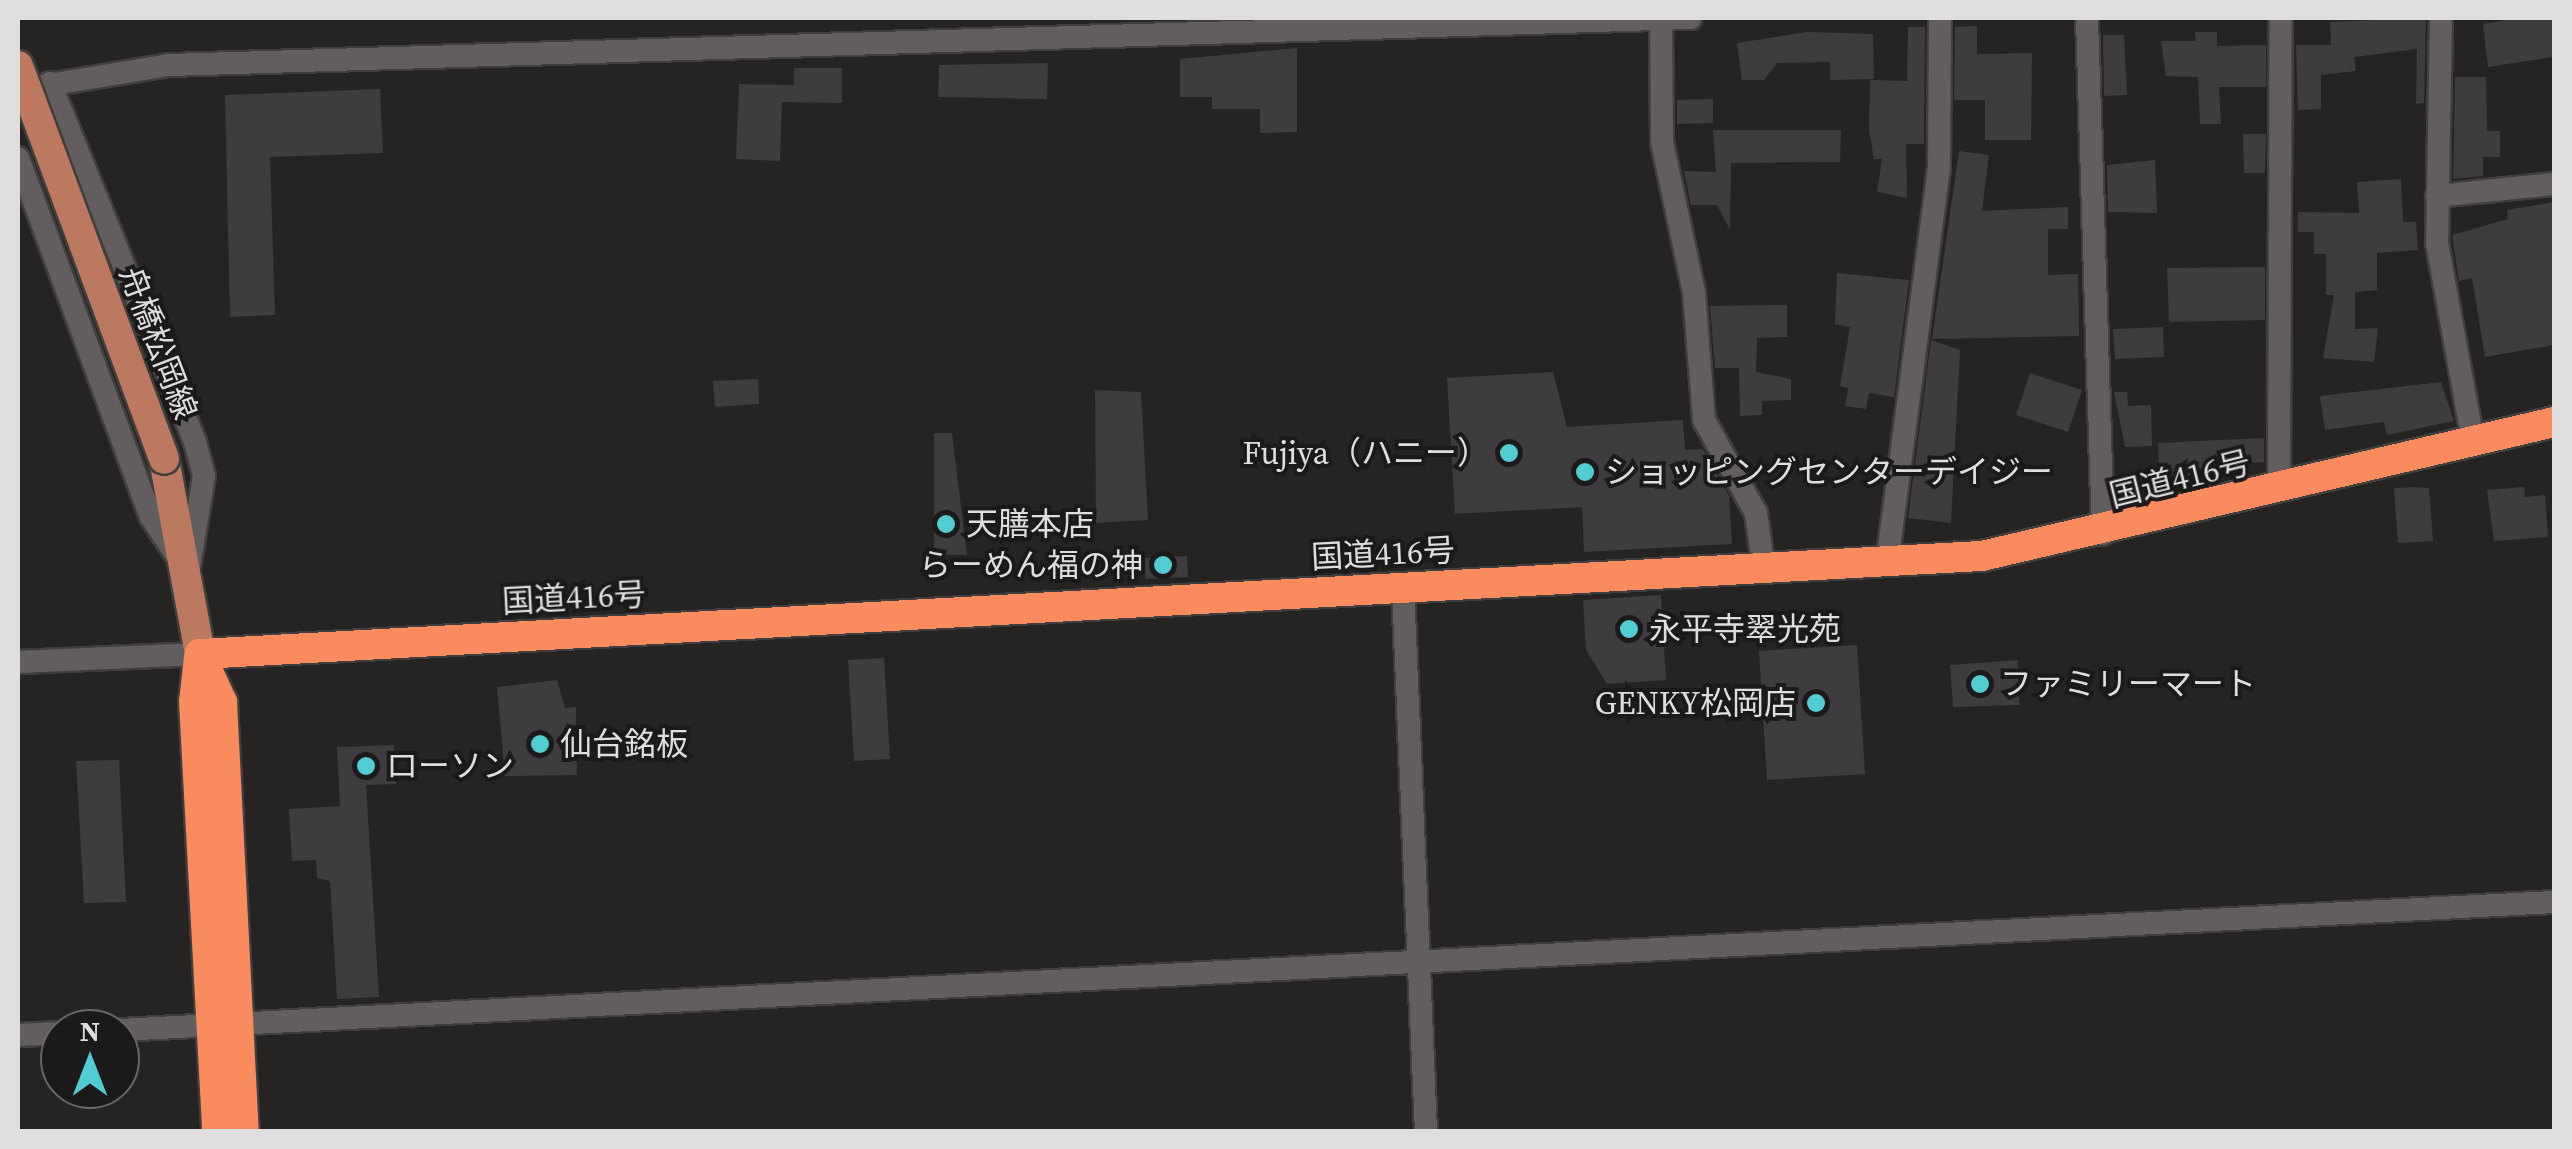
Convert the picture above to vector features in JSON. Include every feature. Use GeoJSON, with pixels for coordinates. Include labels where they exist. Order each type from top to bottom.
{"type":"FeatureCollection","features":[{"type":"Feature","properties":{"kind":"highway","name":"国道416号"},"geometry":{"type":"LineString","coordinates":[[200,654],[1887,563],[2104,534],[2554,422]]}},
{"type":"Feature","properties":{"kind":"highway"},"geometry":{"type":"LineString","coordinates":[[200,654],[194,702],[225,1024],[244,1132]]}},
{"type":"Feature","properties":{"kind":"highway"},"geometry":{"type":"LineString","coordinates":[[217,1132],[225,1024]]}},
{"type":"Feature","properties":{"kind":"main road","name":"舟橋松岡線"},"geometry":{"type":"LineString","coordinates":[[18,66],[164,459],[188,571],[200,654]]}},
{"type":"Feature","properties":{"kind":"street"},"geometry":{"type":"LineString","coordinates":[[18,90],[170,65],[1013,27],[1690,18]]}},
{"type":"Feature","properties":{"kind":"street"},"geometry":{"type":"LineString","coordinates":[[1887,563],[1938,168],[1940,18]]}},
{"type":"Feature","properties":{"kind":"street"},"geometry":{"type":"LineString","coordinates":[[2087,18],[2104,534]]}},
{"type":"Feature","properties":{"kind":"street"},"geometry":{"type":"LineString","coordinates":[[2279,490],[2281,18]]}},
{"type":"Feature","properties":{"kind":"street"},"geometry":{"type":"LineString","coordinates":[[2442,18],[2436,243],[2473,442]]}},
{"type":"Feature","properties":{"kind":"street"},"geometry":{"type":"LineString","coordinates":[[1648,20],[1662,142],[1694,292],[1704,420],[1756,513],[1764,570]]}},
{"type":"Feature","properties":{"kind":"street"},"geometry":{"type":"LineString","coordinates":[[50,82],[200,459],[201,511],[188,571]]}},
{"type":"Feature","properties":{"kind":"street"},"geometry":{"type":"LineString","coordinates":[[18,158],[151,517],[188,571]]}},
{"type":"Feature","properties":{"kind":"street"},"geometry":{"type":"LineString","coordinates":[[2437,196],[2554,184]]}},
{"type":"Feature","properties":{"kind":"street"},"geometry":{"type":"LineString","coordinates":[[1403,588],[1426,1132]]}},
{"type":"Feature","properties":{"kind":"street"},"geometry":{"type":"LineString","coordinates":[[18,662],[200,654]]}},
{"type":"Feature","properties":{"kind":"street"},"geometry":{"type":"LineString","coordinates":[[140,1029],[2554,902]]}},
{"type":"Feature","properties":{"kind":"building"},"geometry":{"type":"Polygon","coordinates":[[[2426,18],[2424,103],[2416,104],[2417,49],[2354,57],[2356,71],[2321,75],[2321,109],[2298,110],[2296,45],[2331,45],[2330,22],[2426,18]]]}},
{"type":"Feature","properties":{"kind":"building"},"geometry":{"type":"Polygon","coordinates":[[[2554,18],[2554,57],[2488,67],[2483,24],[2554,18]]]}},
{"type":"Feature","properties":{"kind":"building"},"geometry":{"type":"Polygon","coordinates":[[[1977,26],[1977,54],[2032,53],[2031,140],[1985,140],[1985,100],[1954,100],[1955,27],[1977,26]]]}},
{"type":"Feature","properties":{"kind":"building"},"geometry":{"type":"Polygon","coordinates":[[[1908,27],[1925,27],[1924,144],[1906,144],[1907,198],[1877,192],[1882,159],[1874,159],[1869,130],[1870,80],[1907,81],[1908,27]]]}},
{"type":"Feature","properties":{"kind":"building"},"geometry":{"type":"Polygon","coordinates":[[[1807,32],[1873,34],[1874,79],[1830,80],[1830,62],[1777,63],[1764,80],[1742,80],[1737,43],[1807,32]]]}},
{"type":"Feature","properties":{"kind":"building"},"geometry":{"type":"Polygon","coordinates":[[[2195,32],[2217,32],[2217,46],[2266,45],[2266,87],[2219,87],[2221,124],[2200,124],[2198,77],[2166,76],[2161,41],[2196,41],[2195,32]]]}},
{"type":"Feature","properties":{"kind":"building"},"geometry":{"type":"Polygon","coordinates":[[[2103,35],[2124,35],[2127,95],[2104,96],[2103,35]]]}},
{"type":"Feature","properties":{"kind":"building"},"geometry":{"type":"Polygon","coordinates":[[[1297,48],[1297,132],[1260,133],[1260,109],[1212,109],[1212,97],[1180,97],[1180,59],[1297,48]]]}},
{"type":"Feature","properties":{"kind":"building"},"geometry":{"type":"Polygon","coordinates":[[[1048,63],[1047,99],[938,97],[939,65],[1048,63]]]}},
{"type":"Feature","properties":{"kind":"building"},"geometry":{"type":"Polygon","coordinates":[[[794,68],[842,68],[842,103],[782,102],[780,161],[736,159],[739,84],[794,85],[794,68]]]}},
{"type":"Feature","properties":{"kind":"building"},"geometry":{"type":"Polygon","coordinates":[[[2455,77],[2486,77],[2487,131],[2500,131],[2500,157],[2483,157],[2483,176],[2453,179],[2455,77]]]}},
{"type":"Feature","properties":{"kind":"building"},"geometry":{"type":"Polygon","coordinates":[[[380,89],[383,153],[270,157],[275,315],[230,317],[225,95],[380,89]]]}},
{"type":"Feature","properties":{"kind":"building"},"geometry":{"type":"Polygon","coordinates":[[[1713,99],[1713,123],[1677,124],[1677,100],[1713,99]]]}},
{"type":"Feature","properties":{"kind":"building"},"geometry":{"type":"Polygon","coordinates":[[[1713,130],[1841,130],[1840,162],[1731,163],[1730,230],[1717,205],[1691,205],[1684,171],[1716,172],[1713,130]]]}},
{"type":"Feature","properties":{"kind":"building"},"geometry":{"type":"Polygon","coordinates":[[[2243,134],[2266,134],[2265,173],[2244,173],[2243,134]]]}},
{"type":"Feature","properties":{"kind":"building"},"geometry":{"type":"Polygon","coordinates":[[[1959,151],[1989,155],[1982,211],[2068,207],[2068,229],[2048,229],[2048,275],[2078,274],[2079,336],[1932,339],[1959,151]]]}},
{"type":"Feature","properties":{"kind":"building"},"geometry":{"type":"Polygon","coordinates":[[[2155,160],[2157,213],[2108,212],[2107,165],[2155,160]]]}},
{"type":"Feature","properties":{"kind":"building"},"geometry":{"type":"Polygon","coordinates":[[[2401,179],[2403,222],[2416,222],[2418,250],[2377,253],[2377,290],[2355,292],[2355,329],[2378,328],[2374,362],[2323,358],[2334,295],[2326,295],[2326,254],[2314,254],[2314,232],[2298,232],[2298,212],[2359,213],[2357,182],[2401,179]]]}},
{"type":"Feature","properties":{"kind":"building"},"geometry":{"type":"Polygon","coordinates":[[[2554,202],[2554,345],[2485,357],[2472,278],[2459,281],[2452,235],[2508,219],[2507,210],[2554,202]]]}},
{"type":"Feature","properties":{"kind":"building"},"geometry":{"type":"Polygon","coordinates":[[[2265,267],[2265,320],[2169,322],[2167,268],[2265,267]]]}},
{"type":"Feature","properties":{"kind":"building"},"geometry":{"type":"Polygon","coordinates":[[[1837,273],[1909,280],[1894,397],[1869,393],[1866,409],[1845,406],[1848,388],[1840,386],[1850,327],[1835,324],[1837,273]]]}},
{"type":"Feature","properties":{"kind":"building"},"geometry":{"type":"Polygon","coordinates":[[[1787,305],[1787,337],[1757,338],[1756,372],[1791,379],[1791,400],[1762,401],[1762,415],[1740,416],[1739,368],[1715,368],[1710,306],[1787,305]]]}},
{"type":"Feature","properties":{"kind":"building"},"geometry":{"type":"Polygon","coordinates":[[[2163,327],[2164,357],[2115,359],[2113,329],[2163,327]]]}},
{"type":"Feature","properties":{"kind":"building"},"geometry":{"type":"Polygon","coordinates":[[[1931,340],[1960,350],[1951,523],[1908,518],[1931,340]]]}},
{"type":"Feature","properties":{"kind":"building","name":"ショッピングセンターデイジー"},"geometry":{"type":"Polygon","coordinates":[[[1553,372],[1567,427],[1683,420],[1685,450],[1703,449],[1729,496],[1732,544],[1584,552],[1582,507],[1455,514],[1447,378],[1553,372]]]}},
{"type":"Feature","properties":{"kind":"building"},"geometry":{"type":"Polygon","coordinates":[[[2030,373],[2082,390],[2068,432],[2016,415],[2030,373]]]}},
{"type":"Feature","properties":{"kind":"building"},"geometry":{"type":"Polygon","coordinates":[[[758,379],[759,404],[715,407],[713,381],[758,379]]]}},
{"type":"Feature","properties":{"kind":"building"},"geometry":{"type":"Polygon","coordinates":[[[2441,382],[2454,421],[2387,435],[2384,422],[2325,430],[2320,396],[2441,382]]]}},
{"type":"Feature","properties":{"kind":"building"},"geometry":{"type":"Polygon","coordinates":[[[1095,390],[1141,392],[1148,520],[1096,523],[1095,390]]]}},
{"type":"Feature","properties":{"kind":"building"},"geometry":{"type":"Polygon","coordinates":[[[2114,392],[2127,392],[2128,406],[2151,405],[2152,446],[2125,447],[2114,392]]]}},
{"type":"Feature","properties":{"kind":"building"},"geometry":{"type":"Polygon","coordinates":[[[934,433],[952,433],[967,555],[934,555],[934,433]]]}},
{"type":"Feature","properties":{"kind":"building"},"geometry":{"type":"Polygon","coordinates":[[[2264,438],[2264,462],[2249,463],[2249,474],[2159,476],[2158,443],[2264,438]]]}},
{"type":"Feature","properties":{"kind":"building"},"geometry":{"type":"Polygon","coordinates":[[[2524,487],[2525,497],[2545,495],[2548,537],[2494,541],[2487,490],[2524,487]]]}},
{"type":"Feature","properties":{"kind":"building"},"geometry":{"type":"Polygon","coordinates":[[[2394,488],[2429,488],[2433,541],[2398,543],[2394,488]]]}},
{"type":"Feature","properties":{"kind":"building"},"geometry":{"type":"Polygon","coordinates":[[[1187,556],[1188,577],[1145,579],[1144,558],[1187,556]]]}},
{"type":"Feature","properties":{"kind":"building"},"geometry":{"type":"Polygon","coordinates":[[[1661,595],[1666,680],[1607,684],[1586,650],[1583,600],[1661,595]]]}},
{"type":"Feature","properties":{"kind":"building"},"geometry":{"type":"Polygon","coordinates":[[[1857,645],[1865,774],[1767,780],[1759,651],[1857,645]]]}},
{"type":"Feature","properties":{"kind":"building"},"geometry":{"type":"Polygon","coordinates":[[[884,658],[890,759],[854,761],[848,660],[884,658]]]}},
{"type":"Feature","properties":{"kind":"building"},"geometry":{"type":"Polygon","coordinates":[[[2018,660],[2019,705],[1953,707],[1950,665],[2018,660]]]}},
{"type":"Feature","properties":{"kind":"building","name":"仙台銘板"},"geometry":{"type":"Polygon","coordinates":[[[557,680],[565,708],[576,707],[577,775],[505,776],[497,687],[557,680]]]}},
{"type":"Feature","properties":{"kind":"building"},"geometry":{"type":"Polygon","coordinates":[[[394,745],[396,784],[366,785],[379,997],[337,999],[330,881],[317,878],[316,860],[292,861],[289,809],[340,806],[337,747],[394,745]]]}},
{"type":"Feature","properties":{"kind":"building"},"geometry":{"type":"Polygon","coordinates":[[[119,760],[126,902],[84,903],[76,761],[119,760]]]}},
{"type":"Feature","properties":{"kind":"place","name":"Fujiya（ハニー）"},"geometry":{"type":"Point","coordinates":[1509,453]}},
{"type":"Feature","properties":{"kind":"place","name":"ショッピングセンターデイジー"},"geometry":{"type":"Point","coordinates":[1585,472]}},
{"type":"Feature","properties":{"kind":"place","name":"天膳本店"},"geometry":{"type":"Point","coordinates":[946,524]}},
{"type":"Feature","properties":{"kind":"place","name":"らーめん福の神"},"geometry":{"type":"Point","coordinates":[1163,565]}},
{"type":"Feature","properties":{"kind":"place","name":"永平寺翠光苑"},"geometry":{"type":"Point","coordinates":[1629,629]}},
{"type":"Feature","properties":{"kind":"place","name":"ファミリーマート"},"geometry":{"type":"Point","coordinates":[1980,684]}},
{"type":"Feature","properties":{"kind":"place","name":"GENKY松岡店"},"geometry":{"type":"Point","coordinates":[1816,703]}},
{"type":"Feature","properties":{"kind":"place","name":"仙台銘板"},"geometry":{"type":"Point","coordinates":[540,744]}},
{"type":"Feature","properties":{"kind":"place","name":"ローソン"},"geometry":{"type":"Point","coordinates":[366,766]}}]}
